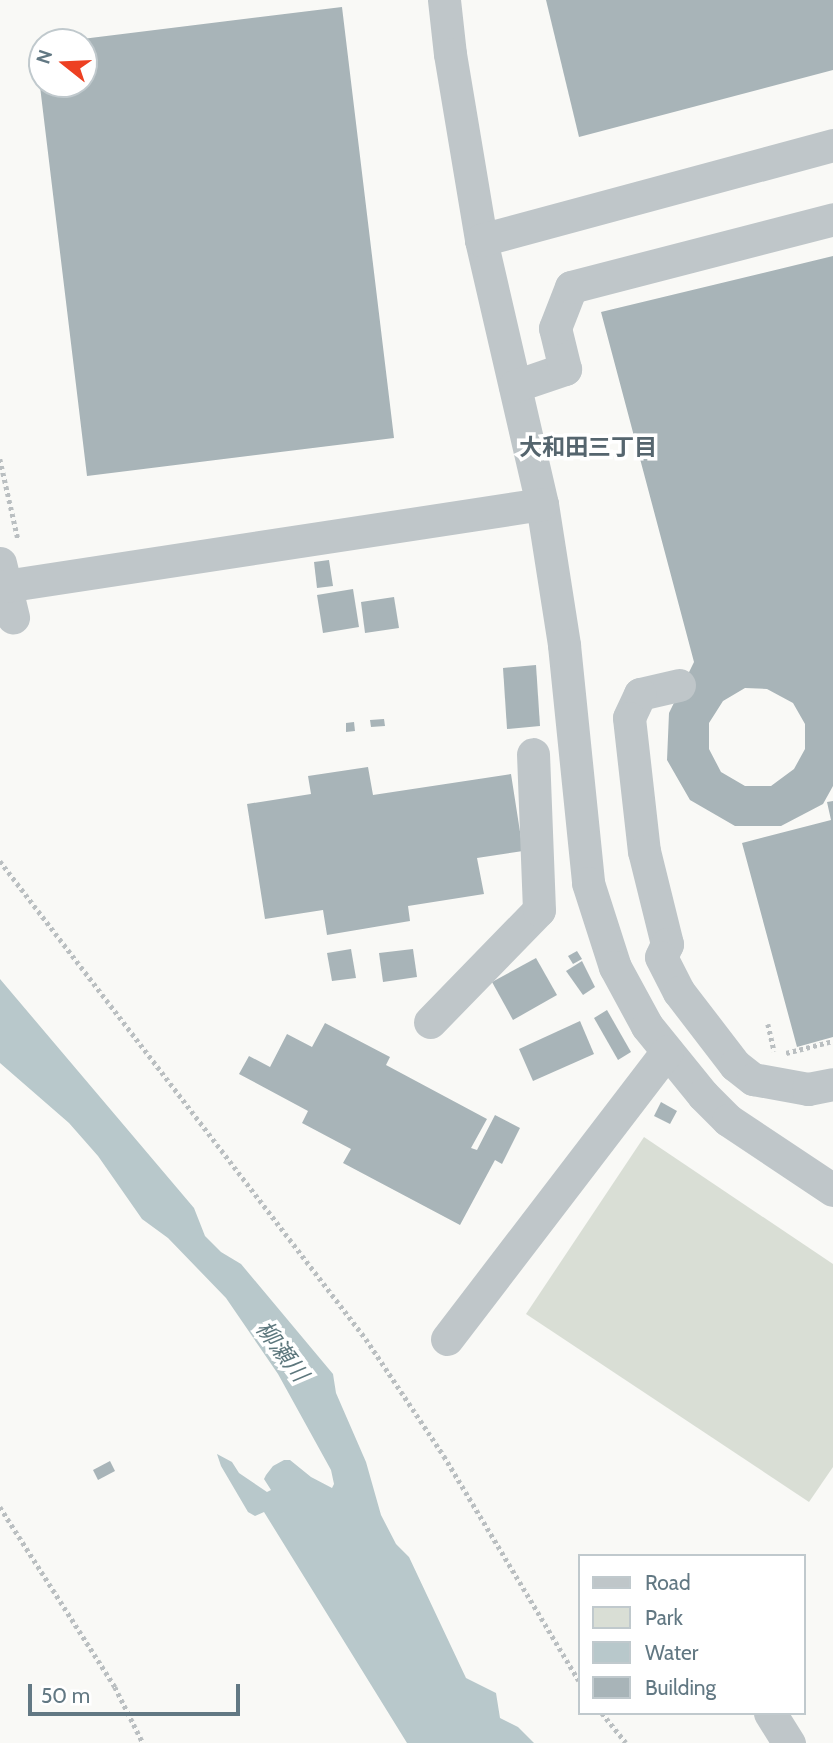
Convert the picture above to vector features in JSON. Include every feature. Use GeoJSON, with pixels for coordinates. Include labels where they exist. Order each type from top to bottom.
{"type":"FeatureCollection","features":[{"type":"Feature","properties":{"kind":"street"},"geometry":{"type":"LineString","coordinates":[[444,0],[450,54],[481,240],[541,505],[564,645],[588,883],[621,977],[647,1026],[728,1120],[833,1190]]}},
{"type":"Feature","properties":{"kind":"street"},"geometry":{"type":"LineString","coordinates":[[481,240],[833,145]]}},
{"type":"Feature","properties":{"kind":"street"},"geometry":{"type":"LineString","coordinates":[[515,386],[565,369],[555,328],[571,287],[833,219]]}},
{"type":"Feature","properties":{"kind":"street"},"geometry":{"type":"LineString","coordinates":[[11,587],[541,505]]}},
{"type":"Feature","properties":{"kind":"street"},"geometry":{"type":"LineString","coordinates":[[621,977],[661,957],[667,944],[644,850],[629,718],[640,694],[678,685]]}},
{"type":"Feature","properties":{"kind":"street"},"geometry":{"type":"LineString","coordinates":[[430,1022],[539,910],[533,754]]}},
{"type":"Feature","properties":{"kind":"street"},"geometry":{"type":"LineString","coordinates":[[661,957],[680,992],[734,1065],[753,1079],[808,1089],[833,1084]]}},
{"type":"Feature","properties":{"kind":"street"},"geometry":{"type":"LineString","coordinates":[[447,1339],[667,1051]]}},
{"type":"Feature","properties":{"kind":"street"},"geometry":{"type":"LineString","coordinates":[[728,1120],[753,1079]]}},
{"type":"Feature","properties":{"kind":"street"},"geometry":{"type":"LineString","coordinates":[[771,1715],[789,1743]]}},
{"type":"Feature","properties":{"kind":"path"},"geometry":{"type":"LineString","coordinates":[[0,459],[11,587]]}},
{"type":"Feature","properties":{"kind":"path"},"geometry":{"type":"LineString","coordinates":[[0,861],[374,1350],[444,1456],[578,1679]]}},
{"type":"Feature","properties":{"kind":"path"},"geometry":{"type":"LineString","coordinates":[[768,1024],[776,1056],[833,1041]]}},
{"type":"Feature","properties":{"kind":"path"},"geometry":{"type":"LineString","coordinates":[[0,1507],[115,1687],[143,1743]]}},
{"type":"Feature","properties":{"kind":"path"},"geometry":{"type":"LineString","coordinates":[[604,1715],[626,1743]]}},
{"type":"Feature","properties":{"kind":"green space"},"geometry":{"type":"Polygon","coordinates":[[[644,1137],[833,1264],[833,1467],[809,1502],[526,1314],[644,1137]]]}},
{"type":"Feature","properties":{"kind":"water","name":"柳瀬川"},"geometry":{"type":"Polygon","coordinates":[[[0,979],[194,1208],[205,1236],[221,1252],[241,1264],[333,1374],[336,1393],[366,1462],[381,1515],[396,1544],[409,1557],[466,1678],[496,1693],[500,1718],[518,1727],[534,1743],[407,1743],[264,1512],[255,1516],[248,1512],[221,1466],[217,1454],[232,1462],[239,1473],[267,1492],[271,1490],[264,1479],[266,1475],[273,1466],[284,1460],[290,1460],[311,1477],[332,1488],[334,1484],[331,1470],[278,1374],[226,1298],[168,1238],[142,1219],[98,1156],[69,1123],[0,1063],[0,979]]]}},
{"type":"Feature","properties":{"kind":"building"},"geometry":{"type":"Polygon","coordinates":[[[546,0],[833,0],[833,70],[579,137],[546,0]]]}},
{"type":"Feature","properties":{"kind":"building"},"geometry":{"type":"Polygon","coordinates":[[[342,7],[394,438],[87,476],[41,98],[98,98],[98,37],[342,7]]]}},
{"type":"Feature","properties":{"kind":"building"},"geometry":{"type":"Polygon","coordinates":[[[833,256],[833,786],[823,804],[781,826],[735,826],[690,800],[667,760],[669,713],[694,662],[601,312],[833,256]],[[745,688],[723,701],[709,723],[709,749],[721,772],[745,786],[771,786],[794,769],[805,749],[805,724],[793,703],[767,689],[745,688]]]}},
{"type":"Feature","properties":{"kind":"building"},"geometry":{"type":"Polygon","coordinates":[[[329,560],[333,586],[317,588],[314,562],[329,560]]]}},
{"type":"Feature","properties":{"kind":"building"},"geometry":{"type":"Polygon","coordinates":[[[353,589],[359,627],[323,633],[317,595],[353,589]]]}},
{"type":"Feature","properties":{"kind":"building"},"geometry":{"type":"Polygon","coordinates":[[[394,597],[399,628],[365,633],[361,602],[394,597]]]}},
{"type":"Feature","properties":{"kind":"building"},"geometry":{"type":"Polygon","coordinates":[[[536,665],[540,726],[507,729],[503,668],[536,665]]]}},
{"type":"Feature","properties":{"kind":"building"},"geometry":{"type":"Polygon","coordinates":[[[384,719],[385,726],[371,727],[370,720],[384,719]]]}},
{"type":"Feature","properties":{"kind":"building"},"geometry":{"type":"Polygon","coordinates":[[[354,722],[355,731],[346,732],[346,723],[354,722]]]}},
{"type":"Feature","properties":{"kind":"building"},"geometry":{"type":"Polygon","coordinates":[[[368,767],[373,795],[511,774],[523,851],[477,858],[484,894],[408,906],[410,921],[327,935],[323,910],[265,919],[247,804],[311,794],[308,776],[368,767]]]}},
{"type":"Feature","properties":{"kind":"building"},"geometry":{"type":"Polygon","coordinates":[[[833,801],[833,1037],[797,1047],[742,843],[831,820],[827,802],[833,801]]]}},
{"type":"Feature","properties":{"kind":"building"},"geometry":{"type":"Polygon","coordinates":[[[351,949],[356,978],[332,981],[327,953],[351,949]]]}},
{"type":"Feature","properties":{"kind":"building"},"geometry":{"type":"Polygon","coordinates":[[[413,949],[417,977],[383,982],[379,953],[413,949]]]}},
{"type":"Feature","properties":{"kind":"building"},"geometry":{"type":"Polygon","coordinates":[[[577,951],[582,959],[573,964],[568,956],[577,951]]]}},
{"type":"Feature","properties":{"kind":"building"},"geometry":{"type":"Polygon","coordinates":[[[536,958],[557,995],[513,1020],[492,982],[536,958]]]}},
{"type":"Feature","properties":{"kind":"building"},"geometry":{"type":"Polygon","coordinates":[[[582,961],[595,987],[583,995],[566,971],[582,961]]]}},
{"type":"Feature","properties":{"kind":"building"},"geometry":{"type":"Polygon","coordinates":[[[607,1010],[631,1052],[618,1060],[594,1018],[607,1010]]]}},
{"type":"Feature","properties":{"kind":"building"},"geometry":{"type":"Polygon","coordinates":[[[580,1021],[594,1054],[533,1081],[519,1049],[580,1021]]]}},
{"type":"Feature","properties":{"kind":"building"},"geometry":{"type":"Polygon","coordinates":[[[325,1023],[390,1057],[386,1065],[487,1119],[471,1148],[477,1150],[495,1115],[520,1128],[502,1164],[495,1160],[460,1225],[343,1163],[351,1149],[302,1123],[308,1111],[239,1074],[249,1056],[270,1067],[287,1034],[312,1047],[325,1023]]]}},
{"type":"Feature","properties":{"kind":"building"},"geometry":{"type":"Polygon","coordinates":[[[661,1102],[677,1111],[670,1124],[654,1116],[661,1102]]]}},
{"type":"Feature","properties":{"kind":"building"},"geometry":{"type":"Polygon","coordinates":[[[110,1461],[115,1471],[98,1480],[93,1470],[110,1461]]]}},
{"type":"Feature","properties":{"kind":"district","name":"大和田三丁目"},"geometry":{"type":"Point","coordinates":[588,447]}}]}
